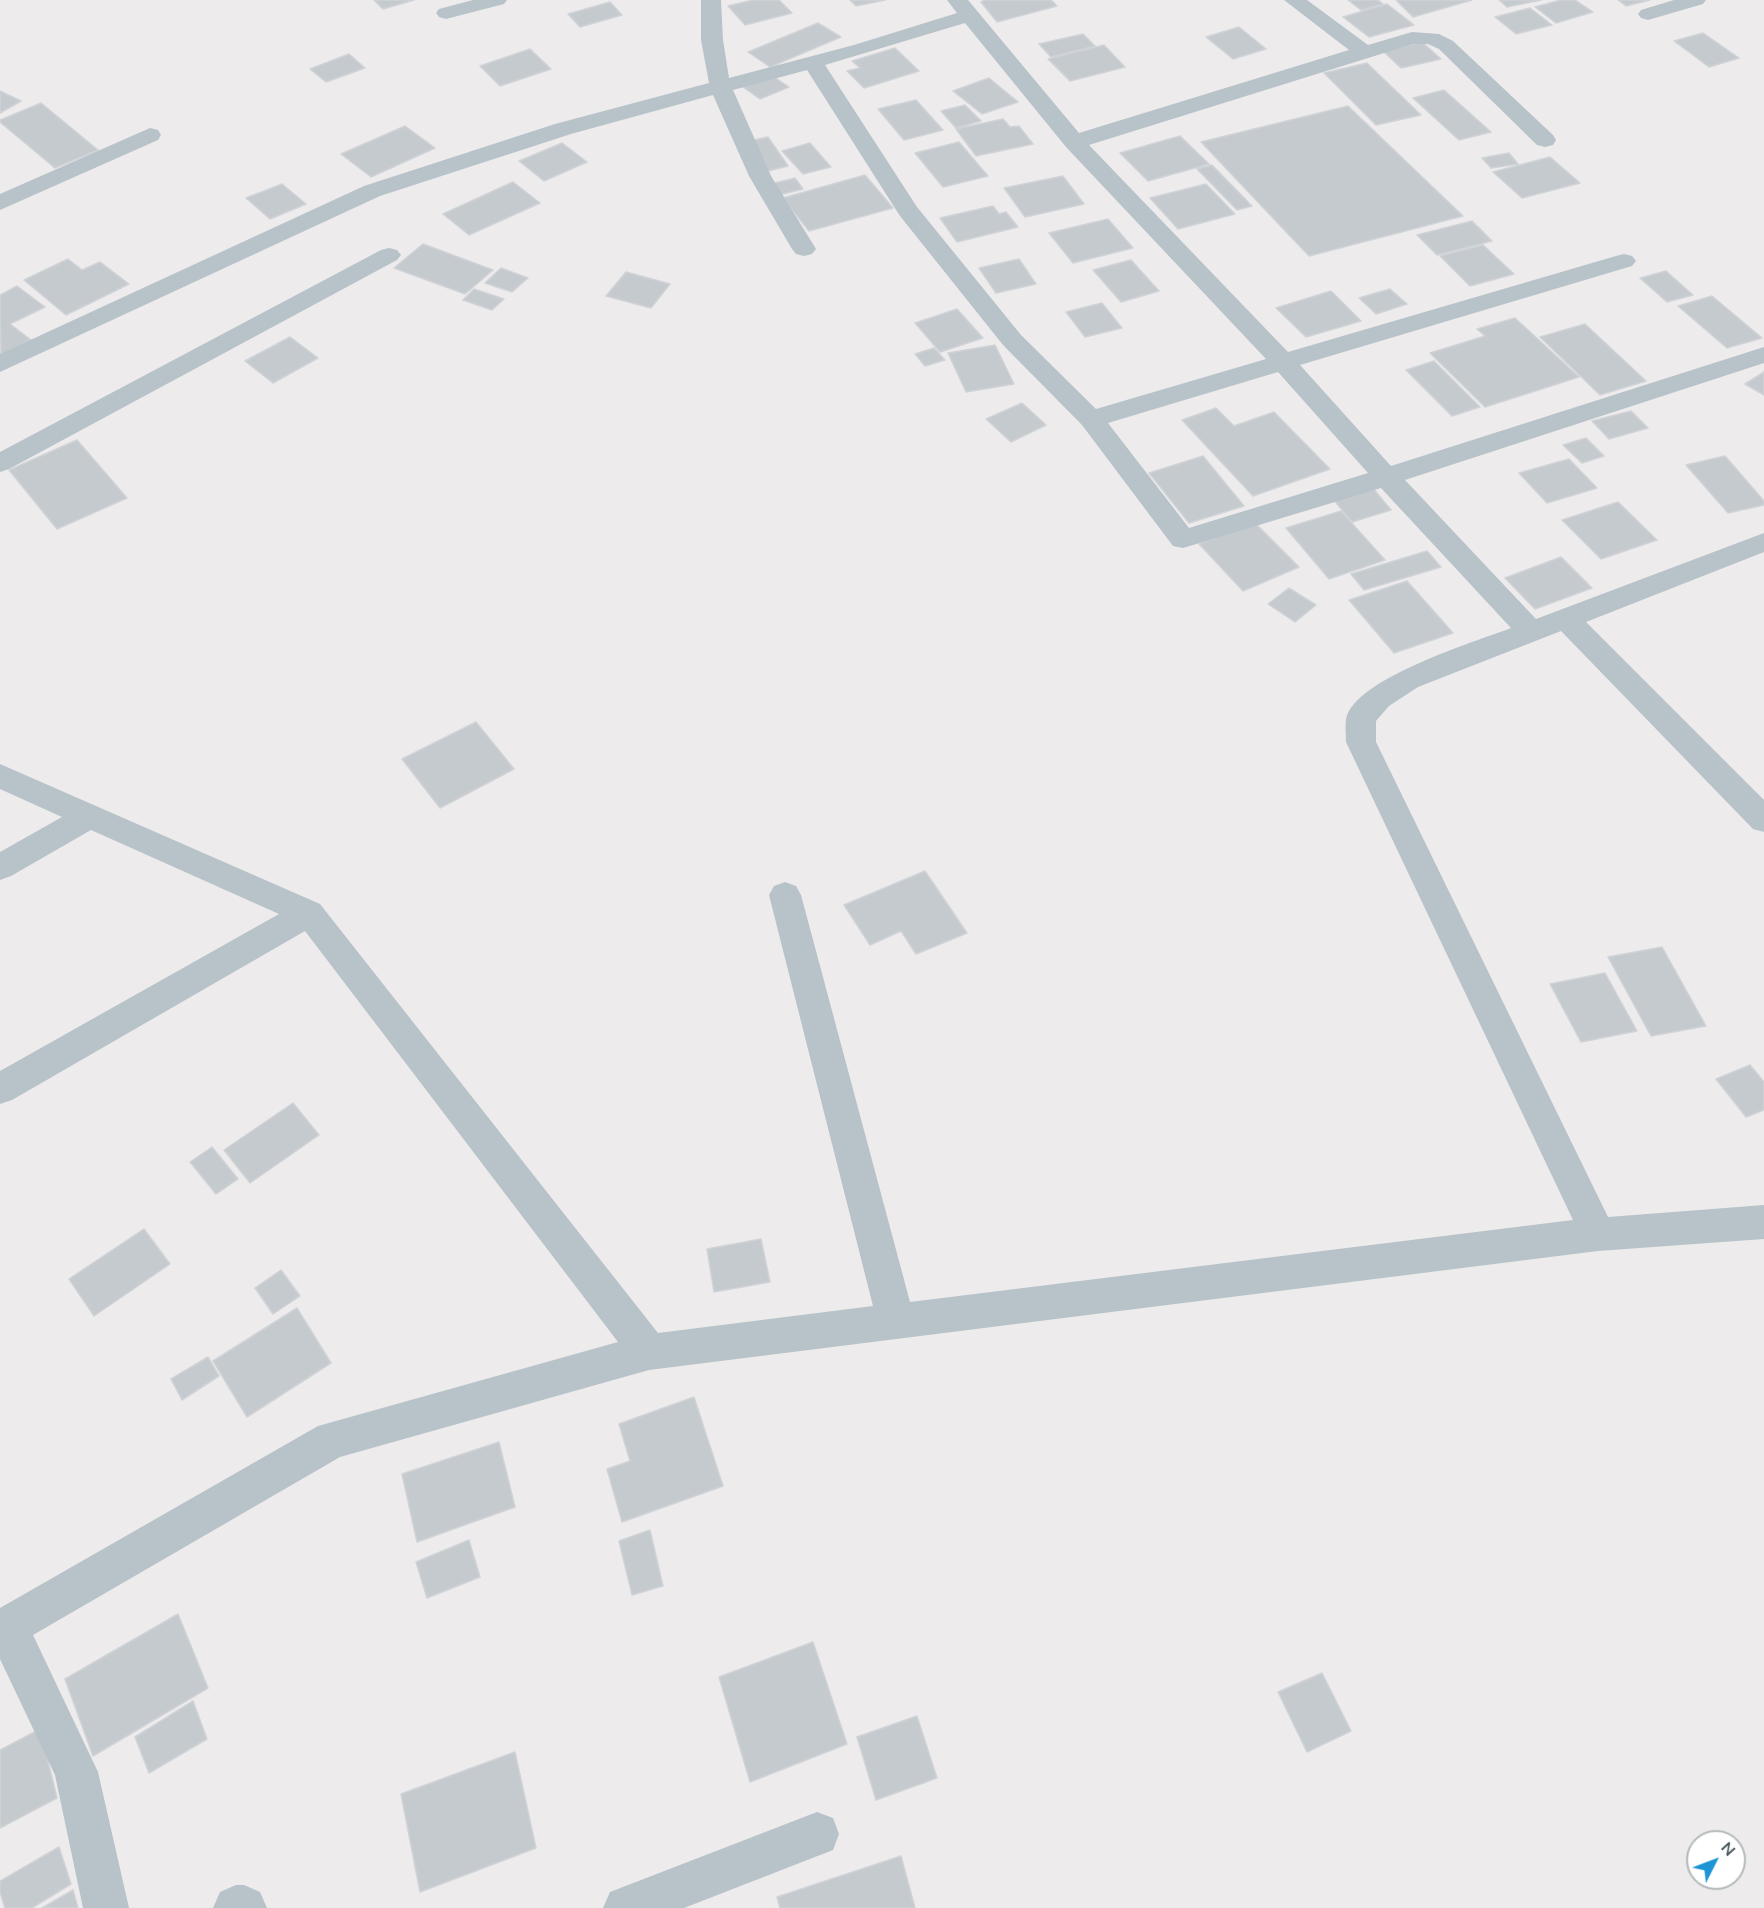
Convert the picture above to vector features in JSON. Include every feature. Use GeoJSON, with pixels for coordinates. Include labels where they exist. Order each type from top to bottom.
{"type":"FeatureCollection","features":[{"type":"Feature","properties":{"kind":"street"},"geometry":{"type":"LineString","coordinates":[[446,13],[498,0]]}},
{"type":"Feature","properties":{"kind":"street"},"geometry":{"type":"LineString","coordinates":[[711,0],[712,40],[720,86],[760,176],[804,249]]}},
{"type":"Feature","properties":{"kind":"street"},"geometry":{"type":"LineString","coordinates":[[1294,0],[1365,52]]}},
{"type":"Feature","properties":{"kind":"street"},"geometry":{"type":"LineString","coordinates":[[1648,14],[1696,0]]}},
{"type":"Feature","properties":{"kind":"street"},"geometry":{"type":"LineString","coordinates":[[0,364],[372,191],[563,129],[812,62],[964,8],[1074,142],[1282,361],[1386,477],[1532,632]]}},
{"type":"Feature","properties":{"kind":"street"},"geometry":{"type":"LineString","coordinates":[[1074,142],[1412,38],[1432,38],[1460,56],[1545,140]]}},
{"type":"Feature","properties":{"kind":"street"},"geometry":{"type":"LineString","coordinates":[[812,62],[908,211],[1012,340],[1091,418],[1184,539],[1764,356]]}},
{"type":"Feature","properties":{"kind":"street"},"geometry":{"type":"LineString","coordinates":[[0,203],[150,135]]}},
{"type":"Feature","properties":{"kind":"street"},"geometry":{"type":"LineString","coordinates":[[0,463],[389,255]]}},
{"type":"Feature","properties":{"kind":"street"},"geometry":{"type":"LineString","coordinates":[[1091,418],[1624,261]]}},
{"type":"Feature","properties":{"kind":"street"},"geometry":{"type":"LineString","coordinates":[[1598,1234],[1361,742],[1361,718],[1379,698],[1408,679],[1764,542]]}},
{"type":"Feature","properties":{"kind":"street"},"geometry":{"type":"LineString","coordinates":[[1566,619],[1764,820]]}},
{"type":"Feature","properties":{"kind":"street"},"geometry":{"type":"LineString","coordinates":[[0,776],[309,913],[649,1352]]}},
{"type":"Feature","properties":{"kind":"street"},"geometry":{"type":"LineString","coordinates":[[0,867],[90,816]]}},
{"type":"Feature","properties":{"kind":"street"},"geometry":{"type":"LineString","coordinates":[[785,896],[897,1321]]}},
{"type":"Feature","properties":{"kind":"street"},"geometry":{"type":"LineString","coordinates":[[0,1089],[309,913]]}},
{"type":"Feature","properties":{"kind":"street"},"geometry":{"type":"LineString","coordinates":[[106,1908],[76,1772],[3,1630],[332,1440],[649,1352],[1598,1234],[1764,1222]]}},
{"type":"Feature","properties":{"kind":"street"},"geometry":{"type":"LineString","coordinates":[[626,1908],[817,1833]]}},
{"type":"Feature","properties":{"kind":"street"},"geometry":{"type":"LineString","coordinates":[[236,1908],[244,1908]]}},
{"type":"Feature","properties":{"kind":"building"},"geometry":{"type":"Polygon","coordinates":[[[374,0],[414,0],[383,9],[374,0]]]}},
{"type":"Feature","properties":{"kind":"building"},"geometry":{"type":"Polygon","coordinates":[[[753,0],[779,0],[792,13],[745,25],[728,6],[753,0]]]}},
{"type":"Feature","properties":{"kind":"building"},"geometry":{"type":"Polygon","coordinates":[[[850,0],[885,0],[856,6],[850,0]]]}},
{"type":"Feature","properties":{"kind":"building"},"geometry":{"type":"Polygon","coordinates":[[[984,0],[1051,0],[1057,6],[997,22],[981,2],[984,0]]]}},
{"type":"Feature","properties":{"kind":"building"},"geometry":{"type":"Polygon","coordinates":[[[1348,0],[1378,0],[1383,4],[1361,10],[1348,0]]]}},
{"type":"Feature","properties":{"kind":"building"},"geometry":{"type":"Polygon","coordinates":[[[1396,0],[1472,0],[1413,17],[1396,0]]]}},
{"type":"Feature","properties":{"kind":"building"},"geometry":{"type":"Polygon","coordinates":[[[1499,0],[1541,0],[1507,7],[1499,0]]]}},
{"type":"Feature","properties":{"kind":"building"},"geometry":{"type":"Polygon","coordinates":[[[1561,0],[1575,0],[1593,12],[1556,23],[1535,7],[1561,0]]]}},
{"type":"Feature","properties":{"kind":"building"},"geometry":{"type":"Polygon","coordinates":[[[1618,0],[1650,0],[1626,6],[1618,0]]]}},
{"type":"Feature","properties":{"kind":"building"},"geometry":{"type":"Polygon","coordinates":[[[610,2],[622,15],[580,27],[568,14],[610,2]]]}},
{"type":"Feature","properties":{"kind":"building"},"geometry":{"type":"Polygon","coordinates":[[[1387,4],[1414,25],[1369,37],[1343,17],[1387,4]]]}},
{"type":"Feature","properties":{"kind":"building"},"geometry":{"type":"Polygon","coordinates":[[[1530,8],[1552,25],[1516,34],[1495,17],[1530,8]]]}},
{"type":"Feature","properties":{"kind":"building"},"geometry":{"type":"Polygon","coordinates":[[[818,23],[841,37],[770,67],[748,52],[818,23]]]}},
{"type":"Feature","properties":{"kind":"building"},"geometry":{"type":"Polygon","coordinates":[[[1239,27],[1266,49],[1233,59],[1206,37],[1239,27]]]}},
{"type":"Feature","properties":{"kind":"building"},"geometry":{"type":"Polygon","coordinates":[[[1703,33],[1739,58],[1709,67],[1674,41],[1703,33]]]}},
{"type":"Feature","properties":{"kind":"building"},"geometry":{"type":"Polygon","coordinates":[[[1083,34],[1095,46],[1051,57],[1039,44],[1083,34]]]}},
{"type":"Feature","properties":{"kind":"building"},"geometry":{"type":"Polygon","coordinates":[[[1422,42],[1441,59],[1401,68],[1383,51],[1422,42]]]}},
{"type":"Feature","properties":{"kind":"building"},"geometry":{"type":"Polygon","coordinates":[[[1104,45],[1125,67],[1070,81],[1048,59],[1104,45]]]}},
{"type":"Feature","properties":{"kind":"building"},"geometry":{"type":"Polygon","coordinates":[[[895,48],[919,71],[864,88],[847,71],[860,68],[852,61],[895,48]]]}},
{"type":"Feature","properties":{"kind":"building"},"geometry":{"type":"Polygon","coordinates":[[[530,49],[551,69],[500,86],[480,66],[530,49]]]}},
{"type":"Feature","properties":{"kind":"building"},"geometry":{"type":"Polygon","coordinates":[[[349,54],[365,68],[326,82],[310,69],[349,54]]]}},
{"type":"Feature","properties":{"kind":"building"},"geometry":{"type":"Polygon","coordinates":[[[1367,63],[1421,115],[1376,125],[1324,73],[1367,63]]]}},
{"type":"Feature","properties":{"kind":"building"},"geometry":{"type":"Polygon","coordinates":[[[771,75],[789,87],[760,99],[743,87],[771,75]]]}},
{"type":"Feature","properties":{"kind":"building"},"geometry":{"type":"Polygon","coordinates":[[[989,78],[1018,102],[982,114],[953,91],[989,78]]]}},
{"type":"Feature","properties":{"kind":"building"},"geometry":{"type":"Polygon","coordinates":[[[1444,90],[1491,132],[1459,140],[1413,98],[1444,90]]]}},
{"type":"Feature","properties":{"kind":"building"},"geometry":{"type":"Polygon","coordinates":[[[0,91],[21,101],[0,113],[0,91]]]}},
{"type":"Feature","properties":{"kind":"building"},"geometry":{"type":"Polygon","coordinates":[[[916,100],[943,130],[904,140],[878,109],[916,100]]]}},
{"type":"Feature","properties":{"kind":"building"},"geometry":{"type":"Polygon","coordinates":[[[41,103],[98,150],[55,168],[0,122],[0,120],[41,103]]]}},
{"type":"Feature","properties":{"kind":"building"},"geometry":{"type":"Polygon","coordinates":[[[965,105],[981,121],[956,128],[941,111],[965,105]]]}},
{"type":"Feature","properties":{"kind":"building"},"geometry":{"type":"Polygon","coordinates":[[[1348,106],[1463,216],[1309,256],[1201,142],[1348,106]]]}},
{"type":"Feature","properties":{"kind":"building"},"geometry":{"type":"Polygon","coordinates":[[[1003,119],[1010,127],[1019,126],[1033,144],[976,156],[956,129],[1003,119]]]}},
{"type":"Feature","properties":{"kind":"building"},"geometry":{"type":"Polygon","coordinates":[[[405,126],[435,148],[371,177],[341,154],[405,126]]]}},
{"type":"Feature","properties":{"kind":"building"},"geometry":{"type":"Polygon","coordinates":[[[1180,136],[1209,164],[1148,181],[1120,153],[1180,136]]]}},
{"type":"Feature","properties":{"kind":"building"},"geometry":{"type":"Polygon","coordinates":[[[768,137],[788,166],[768,171],[749,141],[768,137]]]}},
{"type":"Feature","properties":{"kind":"building"},"geometry":{"type":"Polygon","coordinates":[[[959,142],[988,176],[943,187],[915,153],[959,142]]]}},
{"type":"Feature","properties":{"kind":"building"},"geometry":{"type":"Polygon","coordinates":[[[562,143],[587,162],[544,181],[519,161],[562,143]]]}},
{"type":"Feature","properties":{"kind":"building"},"geometry":{"type":"Polygon","coordinates":[[[810,143],[831,167],[803,174],[782,151],[810,143]]]}},
{"type":"Feature","properties":{"kind":"building"},"geometry":{"type":"Polygon","coordinates":[[[1509,153],[1518,164],[1491,168],[1482,158],[1509,153]]]}},
{"type":"Feature","properties":{"kind":"building"},"geometry":{"type":"Polygon","coordinates":[[[1550,157],[1580,183],[1522,198],[1493,172],[1550,157]]]}},
{"type":"Feature","properties":{"kind":"building"},"geometry":{"type":"Polygon","coordinates":[[[1212,165],[1252,206],[1237,210],[1197,169],[1212,165]]]}},
{"type":"Feature","properties":{"kind":"building"},"geometry":{"type":"Polygon","coordinates":[[[865,175],[893,208],[809,231],[783,198],[865,175]]]}},
{"type":"Feature","properties":{"kind":"building"},"geometry":{"type":"Polygon","coordinates":[[[1063,176],[1084,204],[1025,217],[1004,188],[1063,176]]]}},
{"type":"Feature","properties":{"kind":"building"},"geometry":{"type":"Polygon","coordinates":[[[795,178],[803,189],[779,195],[771,184],[795,178]]]}},
{"type":"Feature","properties":{"kind":"building"},"geometry":{"type":"Polygon","coordinates":[[[513,182],[540,203],[469,235],[443,214],[513,182]]]}},
{"type":"Feature","properties":{"kind":"building"},"geometry":{"type":"Polygon","coordinates":[[[282,184],[306,204],[270,219],[246,198],[282,184]]]}},
{"type":"Feature","properties":{"kind":"building"},"geometry":{"type":"Polygon","coordinates":[[[1206,184],[1235,214],[1178,229],[1150,198],[1206,184]]]}},
{"type":"Feature","properties":{"kind":"building"},"geometry":{"type":"Polygon","coordinates":[[[993,206],[999,214],[1006,212],[1018,227],[957,242],[940,218],[993,206]]]}},
{"type":"Feature","properties":{"kind":"building"},"geometry":{"type":"Polygon","coordinates":[[[1108,219],[1133,248],[1073,263],[1049,233],[1108,219]]]}},
{"type":"Feature","properties":{"kind":"building"},"geometry":{"type":"Polygon","coordinates":[[[1472,221],[1492,241],[1437,255],[1417,235],[1472,221]]]}},
{"type":"Feature","properties":{"kind":"building"},"geometry":{"type":"Polygon","coordinates":[[[423,244],[493,270],[465,294],[394,268],[423,244]]]}},
{"type":"Feature","properties":{"kind":"building"},"geometry":{"type":"Polygon","coordinates":[[[1483,245],[1514,274],[1470,286],[1440,256],[1483,245]]]}},
{"type":"Feature","properties":{"kind":"building"},"geometry":{"type":"Polygon","coordinates":[[[68,259],[82,270],[100,262],[129,284],[66,315],[24,280],[68,259]]]}},
{"type":"Feature","properties":{"kind":"building"},"geometry":{"type":"Polygon","coordinates":[[[1019,259],[1036,284],[996,293],[979,268],[1019,259]]]}},
{"type":"Feature","properties":{"kind":"building"},"geometry":{"type":"Polygon","coordinates":[[[1131,260],[1159,291],[1121,302],[1093,270],[1131,260]]]}},
{"type":"Feature","properties":{"kind":"building"},"geometry":{"type":"Polygon","coordinates":[[[501,268],[528,278],[512,292],[485,283],[501,268]]]}},
{"type":"Feature","properties":{"kind":"building"},"geometry":{"type":"Polygon","coordinates":[[[1666,271],[1693,295],[1667,302],[1640,278],[1666,271]]]}},
{"type":"Feature","properties":{"kind":"building"},"geometry":{"type":"Polygon","coordinates":[[[626,272],[670,284],[651,308],[606,296],[626,272]]]}},
{"type":"Feature","properties":{"kind":"building"},"geometry":{"type":"Polygon","coordinates":[[[17,286],[45,307],[10,324],[31,340],[1,355],[0,295],[17,286]]]}},
{"type":"Feature","properties":{"kind":"building"},"geometry":{"type":"Polygon","coordinates":[[[474,289],[504,299],[492,310],[463,300],[474,289]]]}},
{"type":"Feature","properties":{"kind":"building"},"geometry":{"type":"Polygon","coordinates":[[[1390,289],[1407,304],[1376,314],[1359,298],[1390,289]]]}},
{"type":"Feature","properties":{"kind":"building"},"geometry":{"type":"Polygon","coordinates":[[[1331,291],[1361,321],[1306,337],[1276,308],[1331,291]]]}},
{"type":"Feature","properties":{"kind":"building"},"geometry":{"type":"Polygon","coordinates":[[[1712,296],[1762,338],[1727,348],[1678,306],[1712,296]]]}},
{"type":"Feature","properties":{"kind":"building"},"geometry":{"type":"Polygon","coordinates":[[[1102,303],[1122,328],[1085,337],[1066,312],[1102,303]]]}},
{"type":"Feature","properties":{"kind":"building"},"geometry":{"type":"Polygon","coordinates":[[[957,309],[983,338],[940,352],[915,323],[957,309]]]}},
{"type":"Feature","properties":{"kind":"building"},"geometry":{"type":"Polygon","coordinates":[[[1515,318],[1579,377],[1485,407],[1430,353],[1485,336],[1477,329],[1515,318]]]}},
{"type":"Feature","properties":{"kind":"building"},"geometry":{"type":"Polygon","coordinates":[[[1585,324],[1646,381],[1600,395],[1540,337],[1585,324]]]}},
{"type":"Feature","properties":{"kind":"building"},"geometry":{"type":"Polygon","coordinates":[[[290,337],[318,358],[273,383],[245,361],[290,337]]]}},
{"type":"Feature","properties":{"kind":"building"},"geometry":{"type":"Polygon","coordinates":[[[995,345],[1014,384],[966,392],[948,353],[995,345]]]}},
{"type":"Feature","properties":{"kind":"building"},"geometry":{"type":"Polygon","coordinates":[[[934,348],[945,360],[925,366],[915,354],[934,348]]]}},
{"type":"Feature","properties":{"kind":"building"},"geometry":{"type":"Polygon","coordinates":[[[1434,361],[1480,407],[1452,416],[1406,370],[1434,361]]]}},
{"type":"Feature","properties":{"kind":"building"},"geometry":{"type":"Polygon","coordinates":[[[1764,372],[1764,395],[1745,384],[1764,372]]]}},
{"type":"Feature","properties":{"kind":"building"},"geometry":{"type":"Polygon","coordinates":[[[1022,403],[1046,425],[1011,442],[986,419],[1022,403]]]}},
{"type":"Feature","properties":{"kind":"building"},"geometry":{"type":"Polygon","coordinates":[[[1216,408],[1234,426],[1274,412],[1330,469],[1253,496],[1182,420],[1216,408]]]}},
{"type":"Feature","properties":{"kind":"building"},"geometry":{"type":"Polygon","coordinates":[[[1631,411],[1648,428],[1609,439],[1592,421],[1631,411]]]}},
{"type":"Feature","properties":{"kind":"building"},"geometry":{"type":"Polygon","coordinates":[[[1586,438],[1604,456],[1582,463],[1563,445],[1586,438]]]}},
{"type":"Feature","properties":{"kind":"building"},"geometry":{"type":"Polygon","coordinates":[[[77,440],[127,498],[57,529],[9,470],[77,440]]]}},
{"type":"Feature","properties":{"kind":"building"},"geometry":{"type":"Polygon","coordinates":[[[1203,456],[1244,506],[1189,523],[1149,473],[1203,456]]]}},
{"type":"Feature","properties":{"kind":"building"},"geometry":{"type":"Polygon","coordinates":[[[1725,456],[1764,501],[1764,505],[1728,513],[1686,465],[1725,456]]]}},
{"type":"Feature","properties":{"kind":"building"},"geometry":{"type":"Polygon","coordinates":[[[1569,459],[1597,488],[1547,503],[1519,473],[1569,459]]]}},
{"type":"Feature","properties":{"kind":"building"},"geometry":{"type":"Polygon","coordinates":[[[1372,487],[1391,510],[1352,522],[1333,499],[1372,487]]]}},
{"type":"Feature","properties":{"kind":"building"},"geometry":{"type":"Polygon","coordinates":[[[1618,502],[1657,540],[1601,559],[1562,520],[1618,502]]]}},
{"type":"Feature","properties":{"kind":"building"},"geometry":{"type":"Polygon","coordinates":[[[1341,511],[1385,560],[1329,579],[1286,528],[1341,511]]]}},
{"type":"Feature","properties":{"kind":"building"},"geometry":{"type":"Polygon","coordinates":[[[1254,522],[1299,567],[1243,591],[1199,544],[1254,522]]]}},
{"type":"Feature","properties":{"kind":"building"},"geometry":{"type":"Polygon","coordinates":[[[1427,551],[1441,567],[1364,590],[1351,574],[1427,551]]]}},
{"type":"Feature","properties":{"kind":"building"},"geometry":{"type":"Polygon","coordinates":[[[1561,557],[1592,588],[1535,609],[1505,578],[1561,557]]]}},
{"type":"Feature","properties":{"kind":"building"},"geometry":{"type":"Polygon","coordinates":[[[1407,581],[1453,633],[1394,653],[1349,600],[1407,581]]]}},
{"type":"Feature","properties":{"kind":"building"},"geometry":{"type":"Polygon","coordinates":[[[1289,588],[1316,605],[1295,622],[1268,604],[1289,588]]]}},
{"type":"Feature","properties":{"kind":"building"},"geometry":{"type":"Polygon","coordinates":[[[476,722],[514,769],[440,808],[402,759],[476,722]]]}},
{"type":"Feature","properties":{"kind":"building"},"geometry":{"type":"Polygon","coordinates":[[[925,871],[967,933],[916,954],[901,931],[870,945],[844,905],[925,871]]]}},
{"type":"Feature","properties":{"kind":"building"},"geometry":{"type":"Polygon","coordinates":[[[1662,947],[1706,1026],[1651,1036],[1608,957],[1662,947]]]}},
{"type":"Feature","properties":{"kind":"building"},"geometry":{"type":"Polygon","coordinates":[[[1605,973],[1637,1031],[1581,1042],[1550,984],[1605,973]]]}},
{"type":"Feature","properties":{"kind":"building"},"geometry":{"type":"Polygon","coordinates":[[[1750,1065],[1764,1082],[1764,1110],[1746,1117],[1716,1079],[1750,1065]]]}},
{"type":"Feature","properties":{"kind":"building"},"geometry":{"type":"Polygon","coordinates":[[[293,1103],[319,1135],[250,1183],[224,1150],[293,1103]]]}},
{"type":"Feature","properties":{"kind":"building"},"geometry":{"type":"Polygon","coordinates":[[[212,1147],[238,1179],[216,1194],[190,1162],[212,1147]]]}},
{"type":"Feature","properties":{"kind":"building"},"geometry":{"type":"Polygon","coordinates":[[[144,1229],[170,1264],[94,1316],[69,1279],[144,1229]]]}},
{"type":"Feature","properties":{"kind":"building"},"geometry":{"type":"Polygon","coordinates":[[[761,1239],[770,1282],[714,1292],[707,1249],[761,1239]]]}},
{"type":"Feature","properties":{"kind":"building"},"geometry":{"type":"Polygon","coordinates":[[[281,1270],[300,1296],[273,1314],[255,1288],[281,1270]]]}},
{"type":"Feature","properties":{"kind":"building"},"geometry":{"type":"Polygon","coordinates":[[[297,1308],[331,1363],[247,1417],[213,1361],[297,1308]]]}},
{"type":"Feature","properties":{"kind":"building"},"geometry":{"type":"Polygon","coordinates":[[[208,1357],[219,1376],[182,1400],[171,1379],[208,1357]]]}},
{"type":"Feature","properties":{"kind":"building"},"geometry":{"type":"Polygon","coordinates":[[[694,1397],[723,1486],[622,1522],[607,1469],[630,1461],[619,1424],[694,1397]]]}},
{"type":"Feature","properties":{"kind":"building"},"geometry":{"type":"Polygon","coordinates":[[[499,1442],[515,1507],[417,1542],[402,1474],[499,1442]]]}},
{"type":"Feature","properties":{"kind":"building"},"geometry":{"type":"Polygon","coordinates":[[[650,1530],[663,1586],[632,1595],[619,1541],[650,1530]]]}},
{"type":"Feature","properties":{"kind":"building"},"geometry":{"type":"Polygon","coordinates":[[[469,1540],[480,1577],[427,1598],[416,1562],[469,1540]]]}},
{"type":"Feature","properties":{"kind":"building"},"geometry":{"type":"Polygon","coordinates":[[[178,1614],[208,1688],[93,1756],[65,1679],[178,1614]]]}},
{"type":"Feature","properties":{"kind":"building"},"geometry":{"type":"Polygon","coordinates":[[[813,1642],[847,1744],[750,1782],[719,1677],[813,1642]]]}},
{"type":"Feature","properties":{"kind":"building"},"geometry":{"type":"Polygon","coordinates":[[[1322,1673],[1351,1731],[1307,1752],[1278,1692],[1322,1673]]]}},
{"type":"Feature","properties":{"kind":"building"},"geometry":{"type":"Polygon","coordinates":[[[193,1701],[207,1739],[149,1773],[135,1737],[193,1701]]]}},
{"type":"Feature","properties":{"kind":"building"},"geometry":{"type":"Polygon","coordinates":[[[917,1716],[937,1778],[876,1800],[857,1737],[917,1716]]]}},
{"type":"Feature","properties":{"kind":"building"},"geometry":{"type":"Polygon","coordinates":[[[40,1729],[57,1798],[0,1828],[0,1750],[40,1729]]]}},
{"type":"Feature","properties":{"kind":"building"},"geometry":{"type":"Polygon","coordinates":[[[515,1752],[536,1848],[420,1892],[401,1794],[515,1752]]]}},
{"type":"Feature","properties":{"kind":"building"},"geometry":{"type":"Polygon","coordinates":[[[59,1847],[71,1884],[32,1908],[5,1908],[0,1892],[0,1881],[59,1847]]]}},
{"type":"Feature","properties":{"kind":"building"},"geometry":{"type":"Polygon","coordinates":[[[901,1856],[915,1908],[780,1908],[777,1897],[901,1856]]]}},
{"type":"Feature","properties":{"kind":"building"},"geometry":{"type":"Polygon","coordinates":[[[73,1890],[78,1908],[42,1908],[73,1890]]]}}]}
